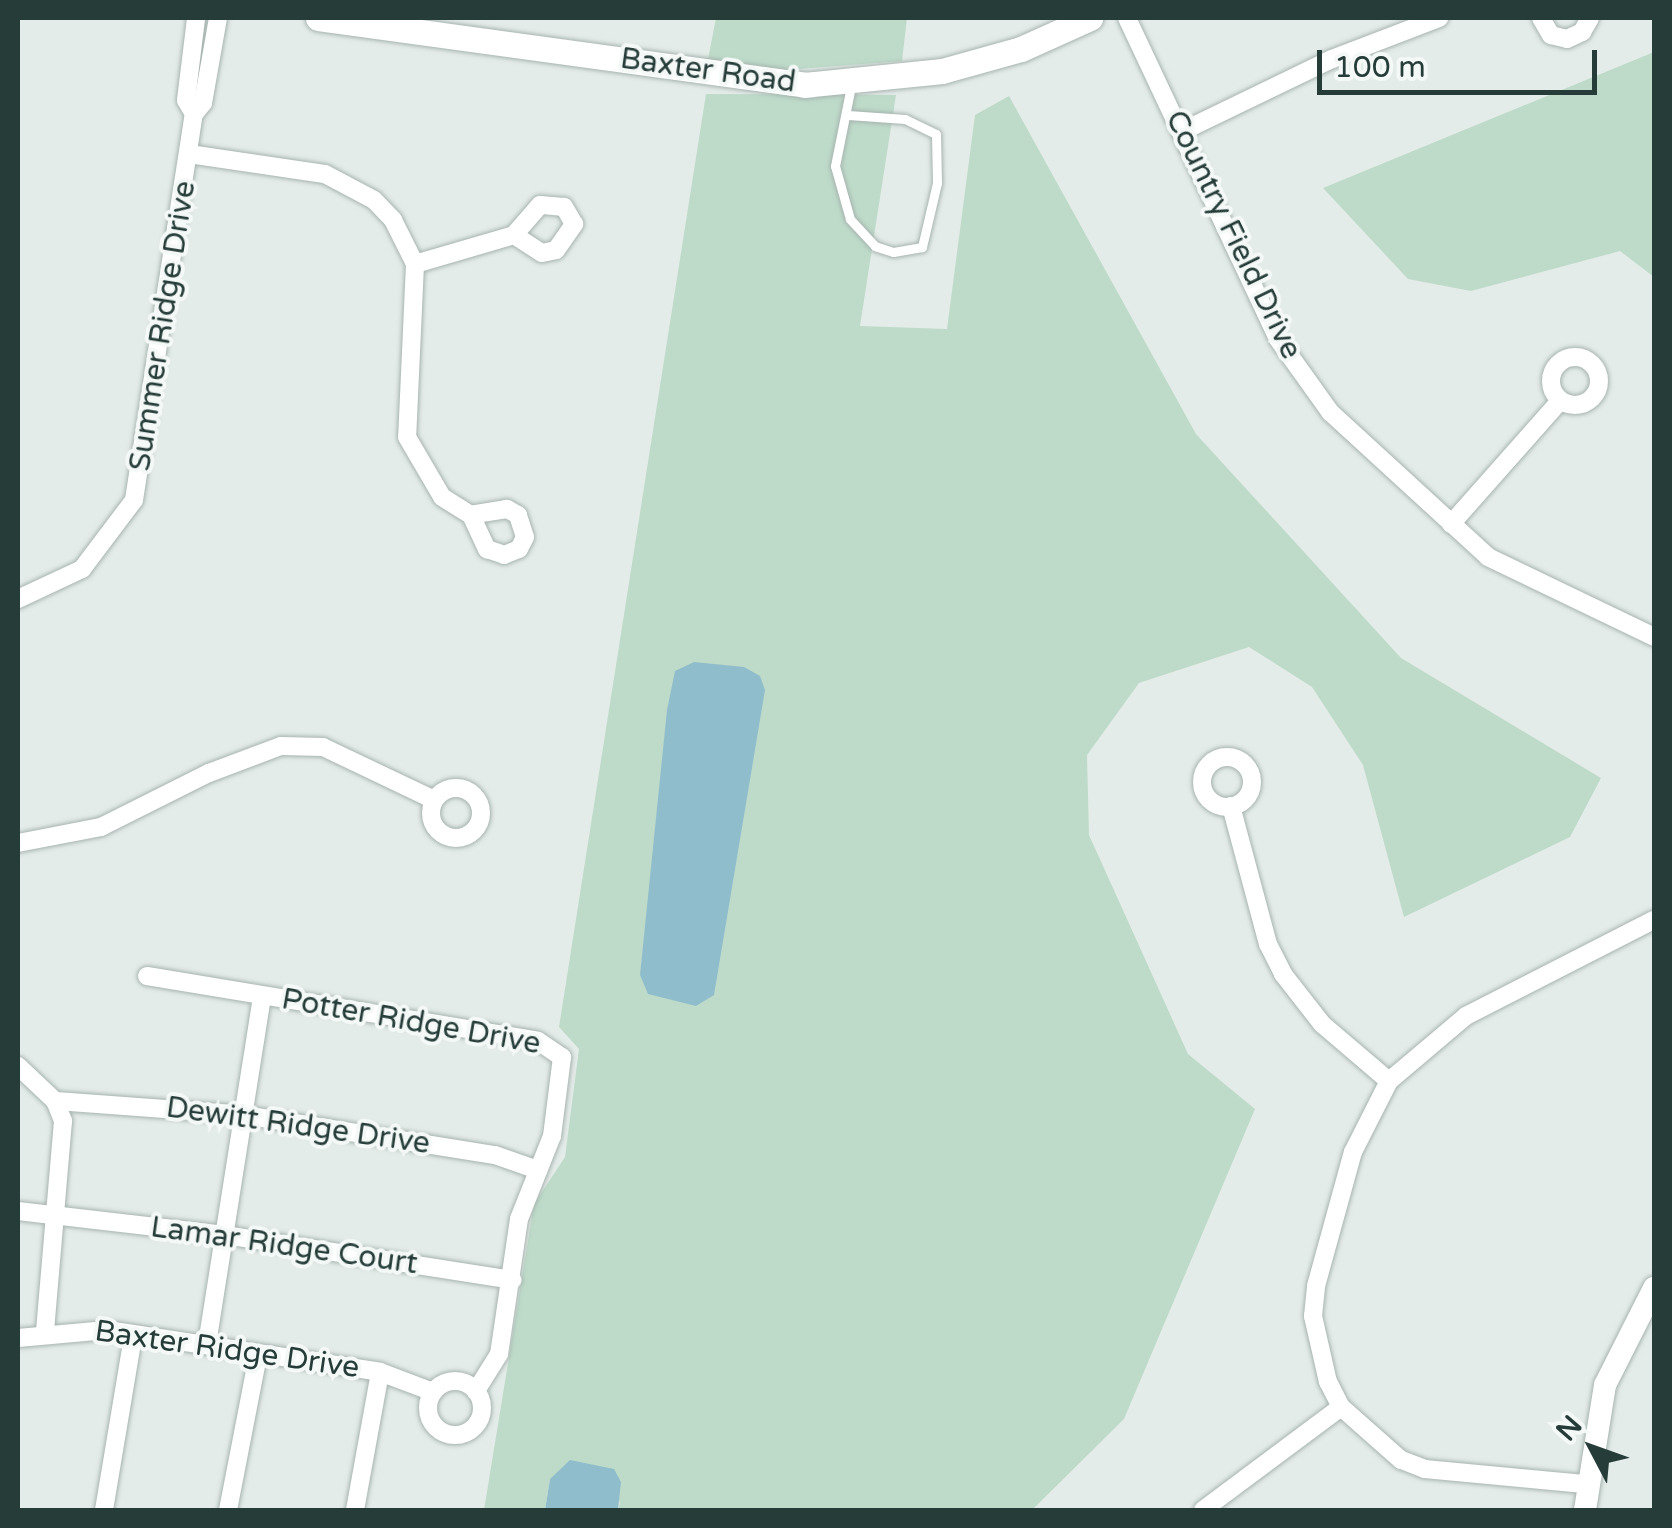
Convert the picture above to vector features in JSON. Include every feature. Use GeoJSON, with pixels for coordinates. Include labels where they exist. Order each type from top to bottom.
{"type":"FeatureCollection","features":[{"type":"Feature","properties":{"kind":"main road","name":"Baxter Road"},"geometry":{"type":"LineString","coordinates":[[318,18],[804,85],[852,83],[983,61],[1090,18]]}},
{"type":"Feature","properties":{"kind":"street","name":"Summer Ridge Drive"},"geometry":{"type":"LineString","coordinates":[[194,114],[186,100],[196,18]]}},
{"type":"Feature","properties":{"kind":"street","name":"Summer Ridge Drive"},"geometry":{"type":"LineString","coordinates":[[18,599],[82,569],[134,500],[194,114],[203,104],[218,18]]}},
{"type":"Feature","properties":{"kind":"street","name":"Country Field Drive"},"geometry":{"type":"LineString","coordinates":[[1127,18],[1298,367],[1352,436],[1451,524],[1527,580],[1654,638]]}},
{"type":"Feature","properties":{"kind":"street"},"geometry":{"type":"LineString","coordinates":[[1183,131],[1332,59],[1439,18]]}},
{"type":"Feature","properties":{"kind":"street"},"geometry":{"type":"LineString","coordinates":[[1541,18],[1551,35],[1567,39],[1582,32],[1590,18]]}},
{"type":"Feature","properties":{"kind":"street"},"geometry":{"type":"LineString","coordinates":[[189,154],[325,174],[350,185],[393,220],[414,264],[407,437],[442,497],[471,515]]}},
{"type":"Feature","properties":{"kind":"street"},"geometry":{"type":"LineString","coordinates":[[414,264],[514,236]]}},
{"type":"Feature","properties":{"kind":"street"},"geometry":{"type":"LineString","coordinates":[[1451,524],[1558,403]]}},
{"type":"Feature","properties":{"kind":"street"},"geometry":{"type":"LineString","coordinates":[[18,843],[101,826],[209,773],[281,746],[323,747],[434,800]]}},
{"type":"Feature","properties":{"kind":"street"},"geometry":{"type":"LineString","coordinates":[[1230,806],[1268,944],[1284,974],[1322,1024],[1389,1081]]}},
{"type":"Feature","properties":{"kind":"street"},"geometry":{"type":"LineString","coordinates":[[1584,1484],[1425,1469],[1401,1460],[1341,1406],[1319,1352],[1316,1286],[1353,1152],[1389,1081],[1466,1016],[1654,920]]}},
{"type":"Feature","properties":{"kind":"street","name":"Potter Ridge Drive"},"geometry":{"type":"LineString","coordinates":[[147,976],[552,1046],[562,1057],[558,1108],[538,1170],[524,1198],[499,1354],[476,1391]]}},
{"type":"Feature","properties":{"kind":"street"},"geometry":{"type":"LineString","coordinates":[[207,1344],[262,996]]}},
{"type":"Feature","properties":{"kind":"street"},"geometry":{"type":"LineString","coordinates":[[18,1066],[55,1101],[64,1139],[46,1331]]}},
{"type":"Feature","properties":{"kind":"street","name":"Dewitt Ridge Drive"},"geometry":{"type":"LineString","coordinates":[[55,1101],[244,1115],[495,1155],[538,1170]]}},
{"type":"Feature","properties":{"kind":"street","name":"Lamar Ridge Court"},"geometry":{"type":"LineString","coordinates":[[18,1211],[225,1235],[512,1280]]}},
{"type":"Feature","properties":{"kind":"street"},"geometry":{"type":"LineString","coordinates":[[1585,1510],[1584,1484],[1605,1386],[1654,1288]]}},
{"type":"Feature","properties":{"kind":"street","name":"Baxter Ridge Drive"},"geometry":{"type":"LineString","coordinates":[[18,1338],[46,1331],[207,1344],[380,1372],[434,1392],[455,1381],[476,1391]]}},
{"type":"Feature","properties":{"kind":"street"},"geometry":{"type":"LineString","coordinates":[[104,1510],[133,1336]]}},
{"type":"Feature","properties":{"kind":"street"},"geometry":{"type":"LineString","coordinates":[[228,1510],[258,1355]]}},
{"type":"Feature","properties":{"kind":"street"},"geometry":{"type":"LineString","coordinates":[[355,1510],[380,1372]]}},
{"type":"Feature","properties":{"kind":"street"},"geometry":{"type":"LineString","coordinates":[[434,1392],[430,1418],[450,1434],[476,1426],[482,1408],[476,1391]]}},
{"type":"Feature","properties":{"kind":"street"},"geometry":{"type":"LineString","coordinates":[[1203,1510],[1341,1406]]}},
{"type":"Feature","properties":{"kind":"lane"},"geometry":{"type":"LineString","coordinates":[[848,114],[905,119],[936,134],[937,183],[922,248],[893,252],[875,246],[850,219],[836,166],[852,83]]}},
{"type":"Feature","properties":{"kind":"green space"},"geometry":{"type":"Polygon","coordinates":[[[716,18],[907,18],[902,61],[786,70],[708,59],[716,18]]]}},
{"type":"Feature","properties":{"kind":"green space"},"geometry":{"type":"Polygon","coordinates":[[[1654,52],[1654,277],[1620,251],[1471,291],[1408,279],[1323,188],[1654,52]]]}},
{"type":"Feature","properties":{"kind":"green space"},"geometry":{"type":"Polygon","coordinates":[[[706,94],[896,95],[860,326],[947,329],[975,115],[1009,96],[1196,434],[1401,658],[1601,778],[1570,837],[1404,917],[1363,765],[1312,687],[1249,647],[1139,683],[1087,755],[1089,835],[1188,1054],[1255,1109],[1124,1419],[1032,1510],[618,1510],[620,1502],[550,1479],[545,1510],[484,1510],[534,1204],[565,1157],[579,1049],[559,1027],[706,94]]]}},
{"type":"Feature","properties":{"kind":"water"},"geometry":{"type":"Polygon","coordinates":[[[694,662],[744,667],[760,676],[765,690],[714,995],[696,1006],[648,994],[640,975],[667,710],[675,671],[694,662]]]}},
{"type":"Feature","properties":{"kind":"water"},"geometry":{"type":"Polygon","coordinates":[[[570,1460],[614,1469],[621,1482],[618,1510],[545,1510],[550,1479],[570,1460]]]}}]}
